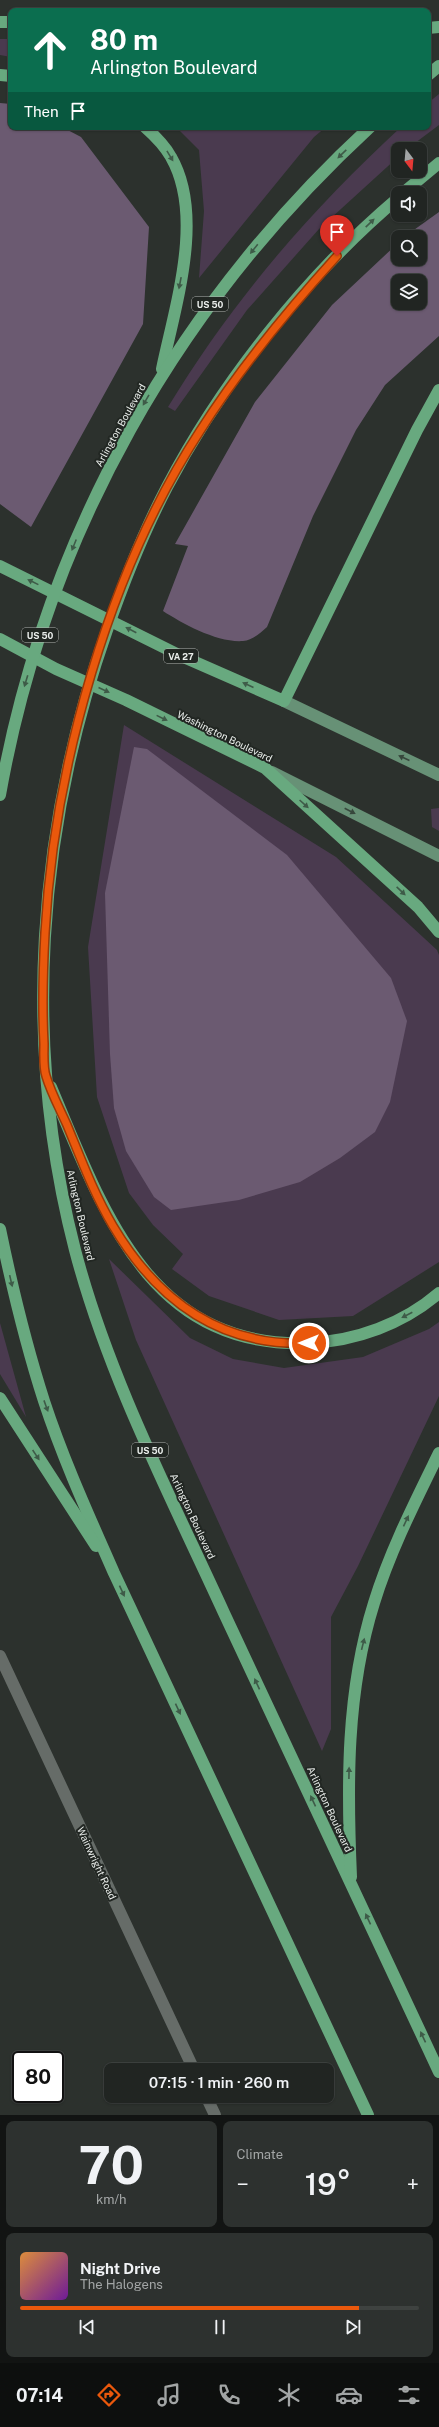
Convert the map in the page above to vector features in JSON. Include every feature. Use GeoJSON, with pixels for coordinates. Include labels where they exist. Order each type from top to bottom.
{"type":"FeatureCollection","features":[{"type":"Feature","properties":{"kind":"highway"},"geometry":{"type":"LineString","coordinates":[[431,73],[439,66]]}},
{"type":"Feature","properties":{"kind":"highway"},"geometry":{"type":"LineString","coordinates":[[148,130],[171,156],[183,191],[186,210],[181,275],[161,375]]}},
{"type":"Feature","properties":{"kind":"highway","name":"Arlington Boulevard"},"geometry":{"type":"LineString","coordinates":[[0,795],[5,765],[21,698],[40,636],[88,509],[161,375],[218,293],[257,244],[329,167],[367,130]]}},
{"type":"Feature","properties":{"kind":"highway"},"geometry":{"type":"LineString","coordinates":[[411,186],[439,163]]}},
{"type":"Feature","properties":{"kind":"highway","name":"Arlington Boulevard"},"geometry":{"type":"LineString","coordinates":[[391,205],[348,245],[306,289],[261,344],[198,433],[168,486],[143,536],[97,658],[64,782],[47,888],[42,1011],[45,1075],[52,1136],[76,1253],[113,1363],[197,1554],[439,2072]]}},
{"type":"Feature","properties":{"kind":"highway"},"geometry":{"type":"LineString","coordinates":[[284,701],[417,430],[439,390]]}},
{"type":"Feature","properties":{"kind":"highway","name":"VA 27"},"geometry":{"type":"LineString","coordinates":[[0,566],[179,655],[284,701]]}},
{"type":"Feature","properties":{"kind":"highway","name":"Washington Boulevard"},"geometry":{"type":"LineString","coordinates":[[0,639],[56,669],[126,700],[265,768]]}},
{"type":"Feature","properties":{"kind":"highway"},"geometry":{"type":"LineString","coordinates":[[265,768],[418,907],[439,932]]}},
{"type":"Feature","properties":{"kind":"highway"},"geometry":{"type":"LineString","coordinates":[[45,1075],[96,1195],[119,1236],[143,1271],[161,1290],[199,1318],[222,1330],[270,1342],[330,1342],[387,1326],[414,1312],[439,1293]]}},
{"type":"Feature","properties":{"kind":"highway"},"geometry":{"type":"LineString","coordinates":[[0,1229],[13,1290],[44,1401],[66,1461],[114,1573],[368,2115]]}},
{"type":"Feature","properties":{"kind":"highway"},"geometry":{"type":"LineString","coordinates":[[0,1398],[114,1573]]}},
{"type":"Feature","properties":{"kind":"highway"},"geometry":{"type":"LineString","coordinates":[[351,1882],[349,1770],[354,1692],[362,1649],[374,1604],[389,1560],[439,1453]]}},
{"type":"Feature","properties":{"kind":"main road"},"geometry":{"type":"LineString","coordinates":[[284,701],[439,775]]}},
{"type":"Feature","properties":{"kind":"main road","name":"Washington Boulevard"},"geometry":{"type":"LineString","coordinates":[[265,768],[439,856]]}},
{"type":"Feature","properties":{"kind":"street","name":"Wainwright Road"},"geometry":{"type":"LineString","coordinates":[[0,1656],[191,2063]]}},
{"type":"Feature","properties":{"kind":"street"},"geometry":{"type":"LineString","coordinates":[[209,2103],[215,2115]]}},
{"type":"Feature","properties":{"kind":"shaded area"},"geometry":{"type":"Polygon","coordinates":[[[0,39],[8,39],[8,56],[0,55],[0,39]]]}},
{"type":"Feature","properties":{"kind":"shaded area"},"geometry":{"type":"Polygon","coordinates":[[[439,94],[439,125],[416,142],[391,142],[391,163],[319,229],[247,310],[175,411],[168,407],[219,330],[246,294],[274,259],[335,192],[398,130],[431,130],[431,101],[439,94]]]}},
{"type":"Feature","properties":{"kind":"shaded area"},"geometry":{"type":"Polygon","coordinates":[[[0,103],[8,104],[8,130],[68,130],[81,137],[149,227],[143,324],[31,527],[0,504],[0,103]]]}},
{"type":"Feature","properties":{"kind":"shaded area"},"geometry":{"type":"Polygon","coordinates":[[[179,130],[322,130],[314,137],[199,278],[204,211],[199,150],[179,130]]]}},
{"type":"Feature","properties":{"kind":"shaded area"},"geometry":{"type":"Polygon","coordinates":[[[439,212],[439,336],[385,385],[356,430],[313,516],[267,627],[256,636],[243,641],[223,639],[201,632],[163,611],[188,546],[175,544],[255,402],[332,305],[391,250],[391,266],[427,266],[427,230],[414,230],[439,212]]]}},
{"type":"Feature","properties":{"kind":"shaded area"},"geometry":{"type":"Polygon","coordinates":[[[124,725],[336,857],[437,950],[439,955],[439,1262],[353,1316],[279,1320],[209,1296],[172,1269],[183,1254],[153,1225],[129,1193],[97,1097],[88,947],[124,725]]]}},
{"type":"Feature","properties":{"kind":"shaded area"},"geometry":{"type":"Polygon","coordinates":[[[134,747],[147,749],[287,855],[391,978],[407,1021],[390,1102],[375,1132],[340,1158],[300,1182],[239,1200],[171,1210],[154,1197],[126,1151],[114,1108],[110,1054],[105,893],[134,747]]]}},
{"type":"Feature","properties":{"kind":"shaded area"},"geometry":{"type":"Polygon","coordinates":[[[439,808],[439,831],[432,827],[431,809],[439,808]]]}},
{"type":"Feature","properties":{"kind":"shaded area"},"geometry":{"type":"Polygon","coordinates":[[[109,1259],[190,1338],[233,1359],[284,1368],[363,1357],[429,1329],[439,1322],[439,1396],[358,1566],[331,1617],[331,1729],[322,1751],[136,1340],[109,1259]]]}},
{"type":"Feature","properties":{"kind":"shaded area"},"geometry":{"type":"Polygon","coordinates":[[[0,1323],[26,1417],[0,1374],[0,1323]]]}},
{"type":"Feature","properties":{"kind":"route"},"geometry":{"type":"LineString","coordinates":[[309,1343],[298,1344],[270,1342],[244,1337],[222,1330],[180,1306],[161,1290],[143,1271],[119,1236],[96,1195],[45,1075],[42,1011],[47,888],[54,835],[64,782],[79,720],[97,658],[118,597],[143,536],[168,486],[198,433],[230,386],[266,338],[306,289],[337,256]]}}]}
